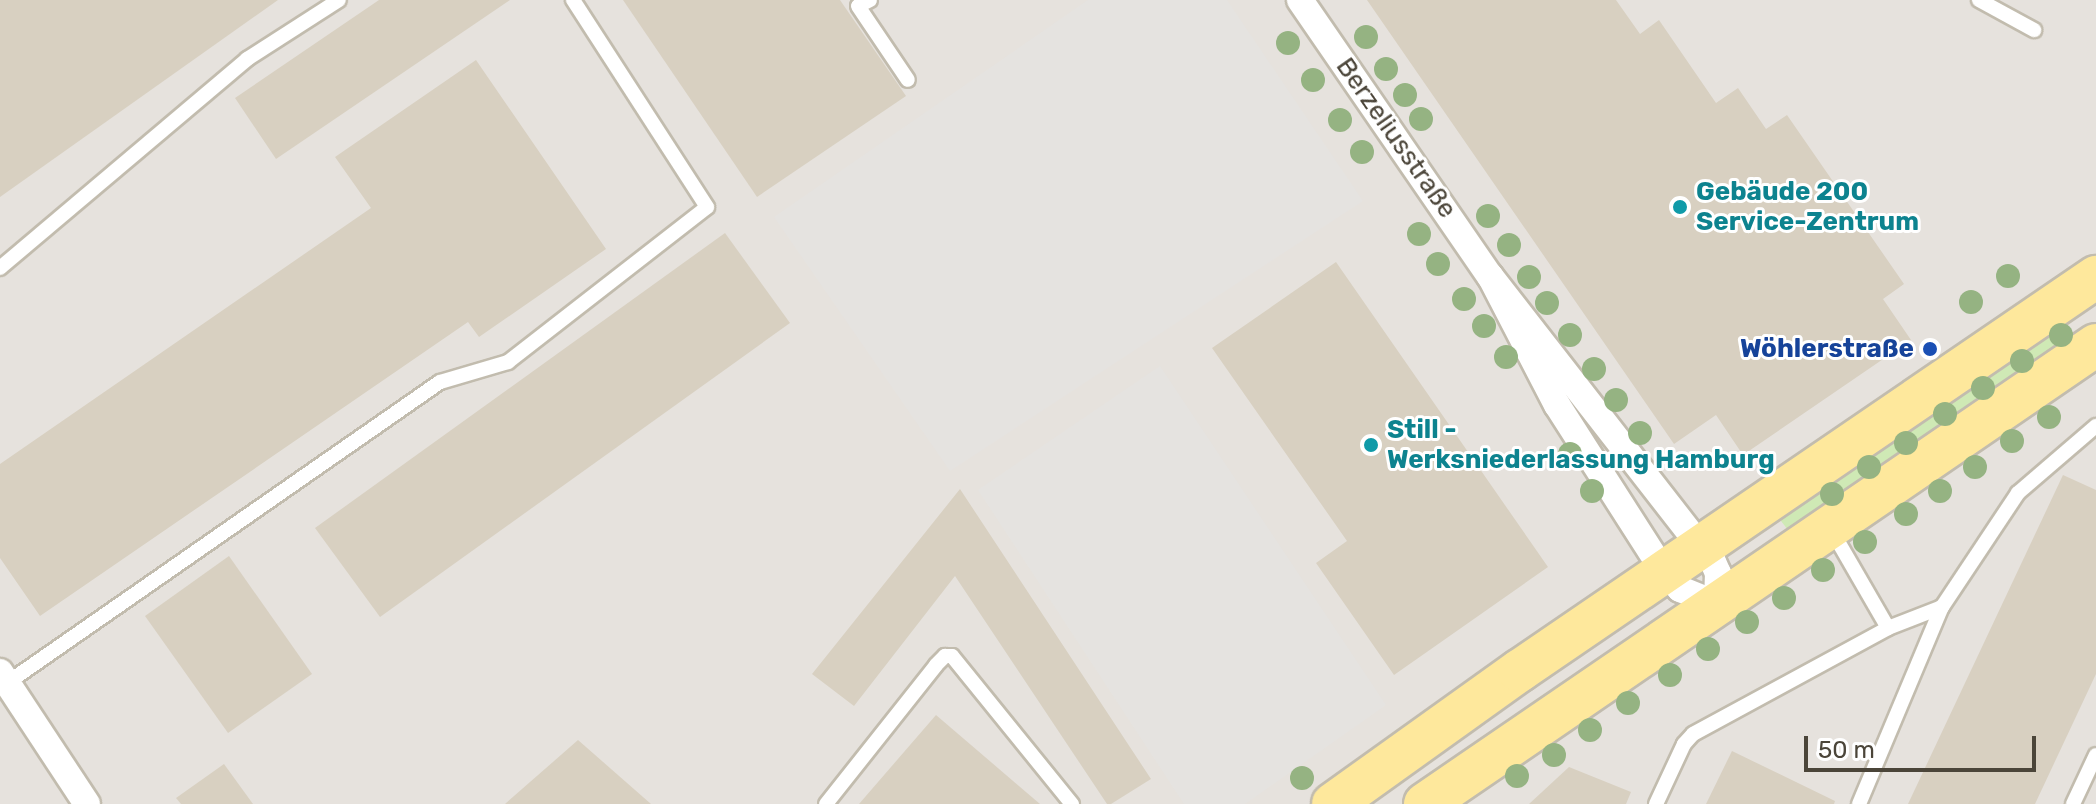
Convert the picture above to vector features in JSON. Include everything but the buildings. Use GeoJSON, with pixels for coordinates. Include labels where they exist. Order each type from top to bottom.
{"type":"FeatureCollection","features":[{"type":"Feature","properties":{"kind":"main road"},"geometry":{"type":"LineString","coordinates":[[1333,804],[1398,755],[2096,277]]}},
{"type":"Feature","properties":{"kind":"main road"},"geometry":{"type":"LineString","coordinates":[[1425,804],[2096,345]]}},
{"type":"Feature","properties":{"kind":"street","name":"Berzeliusstraße"},"geometry":{"type":"LineString","coordinates":[[1300,0],[1490,276],[1702,546],[1718,573],[1717,604],[1680,589],[1664,572],[1557,405],[1490,276]]}},
{"type":"Feature","properties":{"kind":"street"},"geometry":{"type":"LineString","coordinates":[[4,677],[87,804]]}},
{"type":"Feature","properties":{"kind":"lane"},"geometry":{"type":"LineString","coordinates":[[0,268],[247,59],[339,0]]}},
{"type":"Feature","properties":{"kind":"lane"},"geometry":{"type":"LineString","coordinates":[[4,677],[440,382],[508,362],[707,207],[573,0]]}},
{"type":"Feature","properties":{"kind":"lane"},"geometry":{"type":"LineString","coordinates":[[870,0],[858,6],[908,80]]}},
{"type":"Feature","properties":{"kind":"lane"},"geometry":{"type":"LineString","coordinates":[[1979,0],[2034,30]]}},
{"type":"Feature","properties":{"kind":"lane"},"geometry":{"type":"LineString","coordinates":[[1859,804],[1942,607],[2018,493],[2096,426]]}},
{"type":"Feature","properties":{"kind":"lane"},"geometry":{"type":"LineString","coordinates":[[1829,527],[1888,628]]}},
{"type":"Feature","properties":{"kind":"lane"},"geometry":{"type":"LineString","coordinates":[[1656,804],[1684,744],[1693,734],[1888,628],[1942,607]]}},
{"type":"Feature","properties":{"kind":"lane"},"geometry":{"type":"LineString","coordinates":[[826,804],[936,665],[945,656],[952,656],[1072,804]]}},
{"type":"Feature","properties":{"kind":"lane"},"geometry":{"type":"LineString","coordinates":[[2073,804],[2096,755]]}},
{"type":"Feature","properties":{"kind":"shaded area"},"geometry":{"type":"Polygon","coordinates":[[[0,0],[2096,0],[2096,804],[0,804],[0,0]]]}},
{"type":"Feature","properties":{"kind":"shaded area"},"geometry":{"type":"Polygon","coordinates":[[[1088,0],[1227,0],[1363,201],[950,471],[774,217],[1088,0]]]}},
{"type":"Feature","properties":{"kind":"shaded area"},"geometry":{"type":"Polygon","coordinates":[[[1160,366],[1386,705],[1245,804],[1184,804],[978,490],[1160,366]]]}},
{"type":"Feature","properties":{"kind":"green space"},"geometry":{"type":"Polygon","coordinates":[[[2060,322],[2077,336],[1791,534],[1778,517],[2060,322]]]}},
{"type":"Feature","properties":{"kind":"place","name":"Gebäude 200 Service-Zentrum"},"geometry":{"type":"Point","coordinates":[1680,207]}},
{"type":"Feature","properties":{"kind":"place","name":"Wöhlerstraße"},"geometry":{"type":"Point","coordinates":[1930,349]}},
{"type":"Feature","properties":{"kind":"place","name":"Still - Werksniederlassung Hamburg"},"geometry":{"type":"Point","coordinates":[1371,445]}}]}
